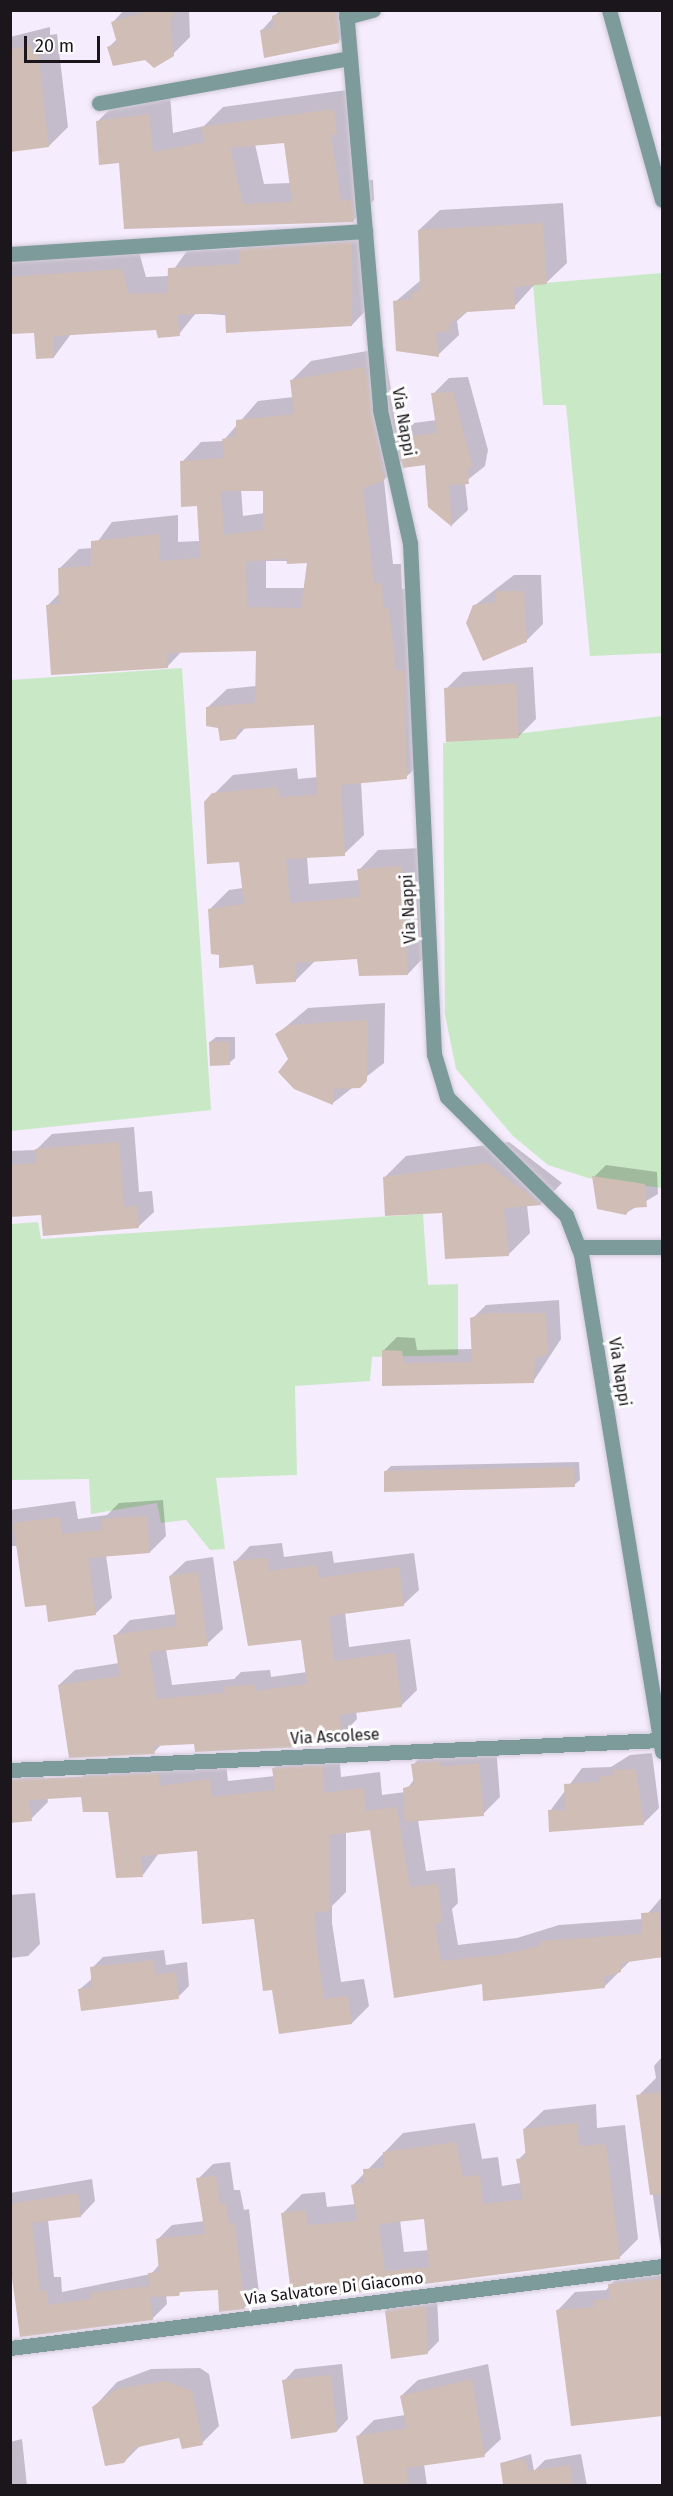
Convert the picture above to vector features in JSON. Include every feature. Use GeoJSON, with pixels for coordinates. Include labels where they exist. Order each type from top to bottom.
{"type":"FeatureCollection","features":[{"type":"Feature","properties":{"kind":"street"},"geometry":{"type":"LineString","coordinates":[[346,14],[373,10]]}},
{"type":"Feature","properties":{"kind":"street"},"geometry":{"type":"LineString","coordinates":[[609,10],[663,200]]}},
{"type":"Feature","properties":{"kind":"street","name":"Via Nappi"},"geometry":{"type":"LineString","coordinates":[[346,14],[380,410],[410,543],[434,1054],[447,1097],[566,1215],[578,1247],[662,1745]]}},
{"type":"Feature","properties":{"kind":"street"},"geometry":{"type":"LineString","coordinates":[[99,103],[350,58]]}},
{"type":"Feature","properties":{"kind":"street"},"geometry":{"type":"LineString","coordinates":[[10,254],[365,231]]}},
{"type":"Feature","properties":{"kind":"street"},"geometry":{"type":"LineString","coordinates":[[578,1247],[663,1247]]}},
{"type":"Feature","properties":{"kind":"street","name":"Via Ascolese"},"geometry":{"type":"LineString","coordinates":[[10,1770],[662,1745]]}},
{"type":"Feature","properties":{"kind":"street","name":"Via Salvatore Di Giacomo"},"geometry":{"type":"LineString","coordinates":[[10,2348],[663,2266]]}},
{"type":"Feature","properties":{"kind":"green space"},"geometry":{"type":"Polygon","coordinates":[[[662,273],[662,653],[590,656],[566,405],[543,405],[533,284],[662,273]]]}},
{"type":"Feature","properties":{"kind":"green space"},"geometry":{"type":"Polygon","coordinates":[[[182,668],[211,1110],[11,1131],[11,680],[182,668]]]}},
{"type":"Feature","properties":{"kind":"green space"},"geometry":{"type":"Polygon","coordinates":[[[662,716],[662,1188],[588,1178],[548,1165],[513,1136],[456,1069],[445,1015],[443,743],[662,716]]]}},
{"type":"Feature","properties":{"kind":"green space"},"geometry":{"type":"Polygon","coordinates":[[[423,1214],[428,1285],[458,1284],[458,1355],[372,1357],[370,1381],[295,1386],[297,1475],[216,1478],[225,1549],[210,1550],[186,1520],[161,1523],[157,1503],[91,1514],[89,1479],[11,1480],[11,1224],[38,1222],[41,1239],[423,1214]]]}},
{"type":"Feature","properties":{"kind":"building"},"geometry":{"type":"Polygon","coordinates":[[[150,10],[175,10],[170,22],[174,56],[154,68],[145,60],[113,66],[107,47],[117,43],[111,22],[150,10]]]}},
{"type":"Feature","properties":{"kind":"building"},"geometry":{"type":"Polygon","coordinates":[[[287,10],[336,10],[339,43],[264,58],[260,30],[274,28],[272,16],[287,10]]]}},
{"type":"Feature","properties":{"kind":"building"},"geometry":{"type":"Polygon","coordinates":[[[31,45],[32,53],[38,52],[49,147],[10,152],[10,50],[31,45]]]}},
{"type":"Feature","properties":{"kind":"building"},"geometry":{"type":"Polygon","coordinates":[[[334,109],[337,134],[331,135],[341,201],[352,200],[354,222],[124,229],[119,163],[99,165],[96,121],[149,114],[153,152],[205,142],[201,127],[334,109]],[[284,143],[230,148],[243,204],[292,202],[284,143]]]}},
{"type":"Feature","properties":{"kind":"building"},"geometry":{"type":"Polygon","coordinates":[[[543,223],[547,284],[514,287],[515,309],[467,312],[449,324],[450,331],[436,333],[439,357],[396,351],[393,301],[412,299],[411,293],[420,290],[418,230],[543,223]]]}},
{"type":"Feature","properties":{"kind":"building"},"geometry":{"type":"Polygon","coordinates":[[[352,242],[352,326],[226,333],[225,313],[177,315],[180,336],[158,338],[156,330],[54,336],[54,358],[36,359],[34,333],[10,334],[10,277],[122,269],[129,294],[167,293],[168,268],[239,264],[239,249],[352,242]]]}},
{"type":"Feature","properties":{"kind":"building"},"geometry":{"type":"Polygon","coordinates":[[[365,367],[384,481],[363,488],[374,583],[382,583],[383,608],[389,608],[396,670],[405,671],[407,779],[341,785],[345,856],[286,859],[290,903],[360,897],[357,869],[402,866],[408,975],[359,976],[357,959],[295,963],[296,982],[256,984],[253,965],[219,968],[219,955],[211,954],[208,909],[244,904],[239,862],[207,864],[204,802],[212,793],[278,787],[279,797],[317,795],[314,725],[238,729],[236,739],[220,741],[218,728],[206,726],[206,707],[255,703],[256,651],[167,653],[168,668],[51,675],[46,605],[59,604],[58,568],[91,566],[91,541],[160,534],[159,561],[200,558],[197,506],[181,507],[180,461],[224,458],[222,439],[236,436],[236,420],[294,414],[290,380],[365,367]],[[221,491],[224,535],[263,530],[263,491],[221,491]],[[286,558],[246,562],[247,607],[301,608],[307,563],[287,564],[286,558]]]}},
{"type":"Feature","properties":{"kind":"building"},"geometry":{"type":"Polygon","coordinates":[[[453,392],[473,468],[467,468],[469,484],[449,485],[452,527],[428,507],[425,465],[403,468],[396,438],[437,433],[431,393],[453,392]]]}},
{"type":"Feature","properties":{"kind":"building"},"geometry":{"type":"Polygon","coordinates":[[[496,591],[524,591],[527,642],[483,661],[466,623],[473,605],[495,602],[496,591]]]}},
{"type":"Feature","properties":{"kind":"building"},"geometry":{"type":"Polygon","coordinates":[[[516,683],[519,738],[446,742],[444,688],[516,683]]]}},
{"type":"Feature","properties":{"kind":"building"},"geometry":{"type":"Polygon","coordinates":[[[368,1020],[367,1081],[360,1088],[333,1089],[333,1105],[294,1089],[278,1072],[288,1059],[275,1034],[289,1025],[368,1020]]]}},
{"type":"Feature","properties":{"kind":"building"},"geometry":{"type":"Polygon","coordinates":[[[209,1042],[230,1042],[230,1065],[210,1066],[209,1042]]]}},
{"type":"Feature","properties":{"kind":"building"},"geometry":{"type":"Polygon","coordinates":[[[119,1142],[124,1207],[137,1206],[139,1228],[43,1236],[41,1215],[10,1217],[10,1165],[36,1163],[35,1149],[119,1142]]]}},
{"type":"Feature","properties":{"kind":"building"},"geometry":{"type":"Polygon","coordinates":[[[487,1163],[542,1205],[504,1208],[509,1256],[445,1259],[442,1213],[385,1216],[383,1177],[487,1163]]]}},
{"type":"Feature","properties":{"kind":"building"},"geometry":{"type":"Polygon","coordinates":[[[592,1176],[645,1184],[647,1207],[630,1208],[626,1215],[597,1209],[592,1176]]]}},
{"type":"Feature","properties":{"kind":"building"},"geometry":{"type":"Polygon","coordinates":[[[486,1313],[546,1313],[548,1354],[535,1358],[534,1383],[382,1386],[382,1350],[402,1351],[404,1363],[472,1362],[470,1318],[486,1313]]]}},
{"type":"Feature","properties":{"kind":"building"},"geometry":{"type":"Polygon","coordinates":[[[574,1467],[575,1487],[384,1492],[384,1471],[574,1467]]]}},
{"type":"Feature","properties":{"kind":"building"},"geometry":{"type":"Polygon","coordinates":[[[147,1516],[150,1553],[88,1558],[96,1615],[48,1622],[46,1605],[25,1607],[13,1523],[60,1517],[62,1534],[102,1530],[101,1519],[147,1516]]]}},
{"type":"Feature","properties":{"kind":"building"},"geometry":{"type":"Polygon","coordinates":[[[267,1558],[269,1571],[317,1565],[319,1578],[399,1567],[404,1606],[329,1616],[334,1661],[395,1653],[402,1707],[340,1715],[342,1736],[321,1739],[321,1746],[195,1752],[194,1744],[154,1746],[155,1754],[69,1758],[58,1685],[120,1676],[113,1635],[177,1626],[169,1576],[198,1572],[208,1646],[149,1652],[157,1699],[225,1693],[224,1687],[255,1685],[256,1691],[307,1684],[301,1640],[248,1646],[233,1561],[267,1558]]]}},
{"type":"Feature","properties":{"kind":"building"},"geometry":{"type":"Polygon","coordinates":[[[440,1761],[441,1767],[479,1763],[484,1816],[405,1822],[403,1788],[414,1785],[411,1764],[440,1761]]]}},
{"type":"Feature","properties":{"kind":"building"},"geometry":{"type":"Polygon","coordinates":[[[323,1765],[324,1793],[364,1788],[366,1811],[397,1807],[410,1887],[438,1884],[442,1922],[435,1923],[441,1961],[499,1955],[540,1946],[541,1941],[642,1934],[641,1913],[659,1912],[663,1957],[621,1963],[621,1972],[604,1977],[605,1988],[483,2001],[482,1984],[394,1998],[370,1830],[329,1835],[330,1911],[315,1912],[316,1940],[324,1999],[348,1996],[352,2024],[279,2034],[272,1990],[263,1991],[254,1919],[202,1924],[197,1851],[141,1856],[143,1877],[116,1878],[108,1812],[83,1812],[81,1797],[29,1800],[32,1821],[10,1823],[10,1780],[158,1773],[160,1786],[210,1779],[212,1797],[275,1790],[272,1768],[323,1765]]]}},
{"type":"Feature","properties":{"kind":"building"},"geometry":{"type":"Polygon","coordinates":[[[636,1769],[644,1825],[549,1832],[548,1810],[565,1810],[564,1784],[599,1782],[600,1776],[614,1775],[613,1770],[636,1769]]]}},
{"type":"Feature","properties":{"kind":"building"},"geometry":{"type":"Polygon","coordinates":[[[154,1960],[155,1975],[176,1972],[179,1999],[81,2011],[78,1989],[92,1987],[90,1967],[154,1960]]]}},
{"type":"Feature","properties":{"kind":"building"},"geometry":{"type":"Polygon","coordinates":[[[663,2092],[663,2194],[650,2195],[636,2095],[663,2092]]]}},
{"type":"Feature","properties":{"kind":"building"},"geometry":{"type":"Polygon","coordinates":[[[577,2123],[579,2146],[606,2144],[620,2259],[292,2301],[281,2213],[306,2210],[308,2225],[357,2221],[351,2185],[364,2182],[363,2169],[384,2168],[383,2152],[456,2142],[463,2177],[480,2175],[483,2204],[523,2199],[516,2159],[526,2158],[523,2129],[577,2123]],[[424,2219],[379,2224],[385,2271],[429,2267],[424,2219]]]}},
{"type":"Feature","properties":{"kind":"building"},"geometry":{"type":"Polygon","coordinates":[[[216,2176],[220,2204],[226,2203],[229,2224],[235,2223],[245,2309],[219,2312],[218,2290],[180,2292],[179,2296],[150,2297],[153,2320],[20,2337],[10,2263],[10,2204],[78,2193],[81,2217],[32,2223],[40,2291],[47,2291],[48,2305],[91,2299],[90,2293],[149,2286],[150,2292],[148,2273],[159,2272],[156,2239],[205,2234],[196,2178],[216,2176]]]}},
{"type":"Feature","properties":{"kind":"building"},"geometry":{"type":"Polygon","coordinates":[[[663,2279],[663,2416],[571,2426],[556,2310],[594,2307],[593,2300],[610,2299],[608,2284],[663,2279]]]}},
{"type":"Feature","properties":{"kind":"building"},"geometry":{"type":"Polygon","coordinates":[[[426,2305],[428,2354],[391,2359],[385,2311],[426,2305]]]}},
{"type":"Feature","properties":{"kind":"building"},"geometry":{"type":"Polygon","coordinates":[[[331,2375],[337,2432],[291,2439],[282,2380],[331,2375]]]}},
{"type":"Feature","properties":{"kind":"building"},"geometry":{"type":"Polygon","coordinates":[[[472,2379],[485,2457],[406,2468],[409,2486],[364,2486],[356,2436],[407,2428],[400,2396],[472,2379]]]}},
{"type":"Feature","properties":{"kind":"building"},"geometry":{"type":"Polygon","coordinates":[[[166,2381],[192,2391],[203,2445],[182,2449],[179,2438],[134,2448],[124,2463],[105,2466],[92,2407],[117,2389],[166,2381]]]}},
{"type":"Feature","properties":{"kind":"building"},"geometry":{"type":"Polygon","coordinates":[[[525,2459],[528,2471],[570,2465],[573,2486],[503,2484],[500,2463],[525,2459]]]}}]}
